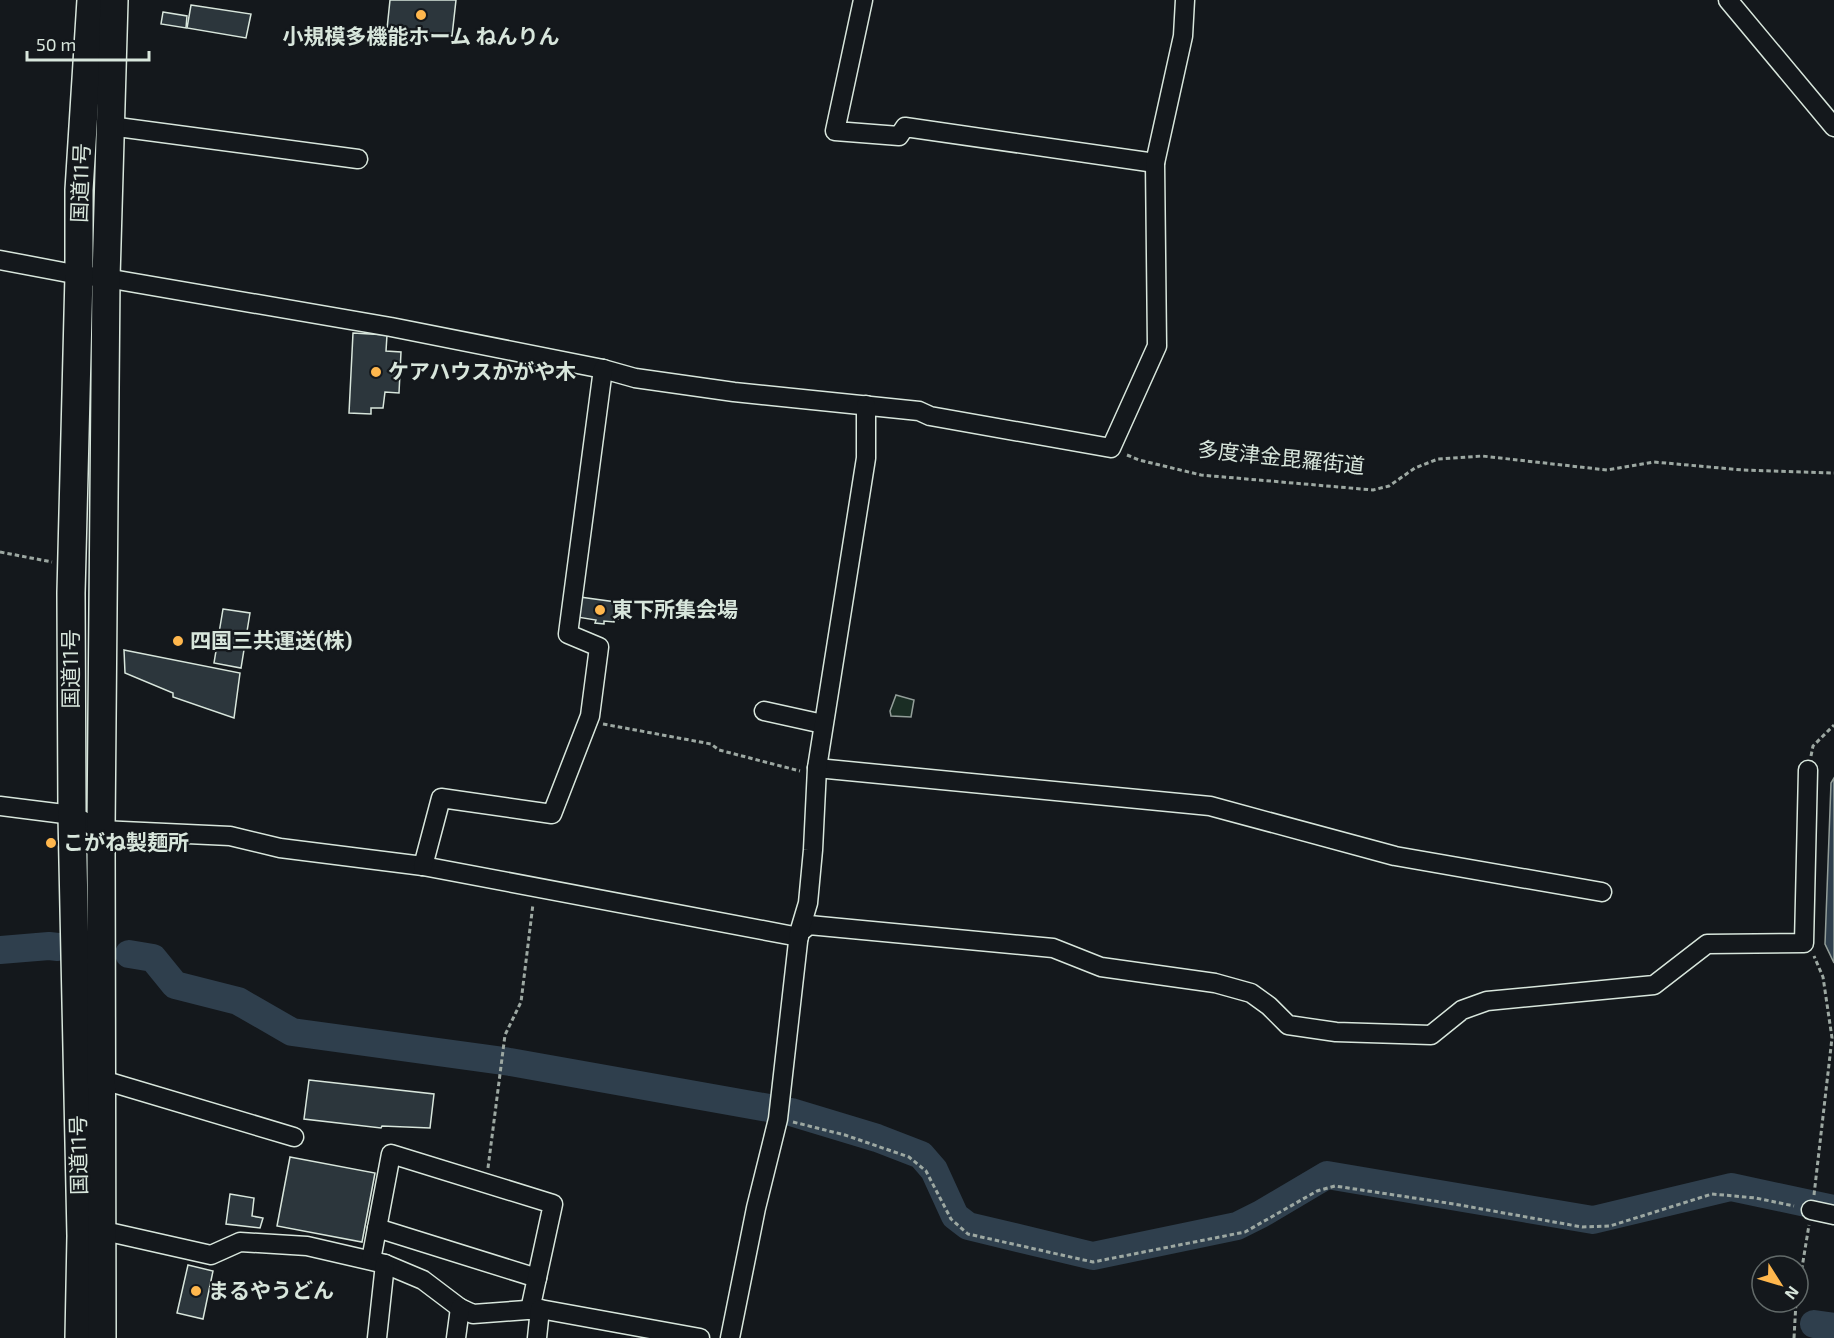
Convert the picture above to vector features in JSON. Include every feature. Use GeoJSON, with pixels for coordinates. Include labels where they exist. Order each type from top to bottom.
{"type":"FeatureCollection","features":[{"type":"Feature","properties":{"kind":"highway","name":"国道11号"},"geometry":{"type":"LineString","coordinates":[[91,0],[79,190],[72,565],[72,815],[92,1229],[102,1338]]}},
{"type":"Feature","properties":{"kind":"highway","name":"国道11号"},"geometry":{"type":"LineString","coordinates":[[79,1338],[92,1229],[103,1080],[101,830],[106,278],[114,0]]}},
{"type":"Feature","properties":{"kind":"street"},"geometry":{"type":"LineString","coordinates":[[863,0],[836,131],[899,136],[905,127],[1155,163]]}},
{"type":"Feature","properties":{"kind":"street"},"geometry":{"type":"LineString","coordinates":[[0,260],[391,327],[603,369],[635,378],[734,392],[919,411],[930,416],[1112,448],[1157,346],[1155,163],[1183,36],[1185,0]]}},
{"type":"Feature","properties":{"kind":"street"},"geometry":{"type":"LineString","coordinates":[[1728,0],[1834,127]]}},
{"type":"Feature","properties":{"kind":"street"},"geometry":{"type":"LineString","coordinates":[[110,126],[358,159]]}},
{"type":"Feature","properties":{"kind":"street"},"geometry":{"type":"LineString","coordinates":[[423,866],[441,798],[552,814],[588,721],[599,647],[568,634],[603,369]]}},
{"type":"Feature","properties":{"kind":"street"},"geometry":{"type":"LineString","coordinates":[[730,1338],[756,1208],[779,1114],[797,935],[808,903],[816,772],[866,458],[866,405]]}},
{"type":"Feature","properties":{"kind":"street"},"geometry":{"type":"LineString","coordinates":[[764,711],[823,724]]}},
{"type":"Feature","properties":{"kind":"street"},"geometry":{"type":"LineString","coordinates":[[0,806],[72,815],[101,830],[230,836],[280,848],[423,866],[797,935],[809,925],[1053,948],[1101,967],[1215,983],[1251,993],[1269,1006],[1288,1025],[1336,1032],[1431,1035],[1462,1010],[1487,1001],[1654,986],[1707,944],[1804,942],[1808,770]]}},
{"type":"Feature","properties":{"kind":"street"},"geometry":{"type":"LineString","coordinates":[[816,772],[1210,806],[1395,856],[1602,892]]}},
{"type":"Feature","properties":{"kind":"street"},"geometry":{"type":"LineString","coordinates":[[103,1080],[294,1137]]}},
{"type":"Feature","properties":{"kind":"street"},"geometry":{"type":"LineString","coordinates":[[377,1338],[377,1228],[391,1154],[553,1204],[537,1278],[535,1310],[537,1338]]}},
{"type":"Feature","properties":{"kind":"street"},"geometry":{"type":"LineString","coordinates":[[1812,1204],[1834,1215]]}},
{"type":"Feature","properties":{"kind":"street"},"geometry":{"type":"LineString","coordinates":[[377,1228],[537,1278]]}},
{"type":"Feature","properties":{"kind":"street"},"geometry":{"type":"LineString","coordinates":[[92,1229],[211,1255],[240,1242],[307,1246],[378,1262],[423,1281],[460,1308],[473,1314],[535,1310],[616,1330],[700,1338]]}},
{"type":"Feature","properties":{"kind":"street"},"geometry":{"type":"LineString","coordinates":[[456,1338],[460,1308]]}},
{"type":"Feature","properties":{"kind":"path","name":"多度津金毘羅街道"},"geometry":{"type":"LineString","coordinates":[[1112,448],[1139,460],[1201,475],[1373,490],[1389,486],[1415,468],[1438,459],[1482,456],[1607,470],[1654,462],[1743,470],[1834,473]]}},
{"type":"Feature","properties":{"kind":"path"},"geometry":{"type":"LineString","coordinates":[[0,552],[72,565]]}},
{"type":"Feature","properties":{"kind":"path"},"geometry":{"type":"LineString","coordinates":[[588,721],[711,744],[719,750],[816,772]]}},
{"type":"Feature","properties":{"kind":"path"},"geometry":{"type":"LineString","coordinates":[[1808,770],[1813,746],[1834,725]]}},
{"type":"Feature","properties":{"kind":"path"},"geometry":{"type":"LineString","coordinates":[[486,1184],[505,1035],[521,1002],[535,888]]}},
{"type":"Feature","properties":{"kind":"path"},"geometry":{"type":"LineString","coordinates":[[1804,942],[1823,977],[1832,1038],[1804,1254]]}},
{"type":"Feature","properties":{"kind":"path"},"geometry":{"type":"LineString","coordinates":[[779,1114],[909,1157],[926,1171],[951,1220],[968,1234],[1093,1262],[1245,1232],[1317,1191],[1335,1186],[1582,1227],[1610,1226],[1712,1194],[1812,1204]]}},
{"type":"Feature","properties":{"kind":"path"},"geometry":{"type":"LineString","coordinates":[[1794,1338],[1795,1314]]}},
{"type":"Feature","properties":{"kind":"green space"},"geometry":{"type":"Polygon","coordinates":[[[896,695],[914,700],[911,717],[891,716],[890,711],[896,695]]]}},
{"type":"Feature","properties":{"kind":"water"},"geometry":{"type":"Polygon","coordinates":[[[1834,778],[1834,963],[1825,944],[1831,783],[1834,778]]]}},
{"type":"Feature","properties":{"kind":"building","name":"小規模多機能ホーム ねんりん"},"geometry":{"type":"Polygon","coordinates":[[[390,0],[456,0],[452,36],[387,29],[390,0]]]}},
{"type":"Feature","properties":{"kind":"building"},"geometry":{"type":"Polygon","coordinates":[[[191,5],[251,14],[246,38],[187,28],[191,5]]]}},
{"type":"Feature","properties":{"kind":"building"},"geometry":{"type":"Polygon","coordinates":[[[163,12],[187,16],[186,28],[161,24],[163,12]]]}},
{"type":"Feature","properties":{"kind":"building","name":"ケアハウスかがや木"},"geometry":{"type":"Polygon","coordinates":[[[353,333],[387,335],[386,351],[401,352],[399,393],[385,392],[383,408],[371,408],[371,414],[349,413],[353,333]]]}},
{"type":"Feature","properties":{"kind":"building","name":"東下所集会場"},"geometry":{"type":"Polygon","coordinates":[[[580,597],[623,603],[621,619],[614,618],[614,622],[604,621],[604,624],[595,623],[596,620],[577,617],[580,597]]]}},
{"type":"Feature","properties":{"kind":"building"},"geometry":{"type":"Polygon","coordinates":[[[223,609],[250,613],[241,668],[214,663],[223,609]]]}},
{"type":"Feature","properties":{"kind":"building"},"geometry":{"type":"Polygon","coordinates":[[[124,650],[240,673],[234,718],[173,697],[173,693],[125,673],[124,650]]]}},
{"type":"Feature","properties":{"kind":"building"},"geometry":{"type":"Polygon","coordinates":[[[309,1080],[434,1094],[430,1128],[382,1126],[381,1128],[304,1119],[309,1080]]]}},
{"type":"Feature","properties":{"kind":"building"},"geometry":{"type":"Polygon","coordinates":[[[290,1157],[375,1173],[362,1242],[277,1226],[290,1157]]]}},
{"type":"Feature","properties":{"kind":"building"},"geometry":{"type":"Polygon","coordinates":[[[230,1194],[254,1198],[252,1216],[263,1218],[260,1228],[226,1224],[230,1194]]]}},
{"type":"Feature","properties":{"kind":"building"},"geometry":{"type":"Polygon","coordinates":[[[188,1265],[213,1271],[203,1319],[177,1313],[188,1265]]]}},
{"type":"Feature","properties":{"kind":"waterway"},"geometry":{"type":"LineString","coordinates":[[0,950],[58,947]]}},
{"type":"Feature","properties":{"kind":"waterway"},"geometry":{"type":"LineString","coordinates":[[129,954],[153,958],[175,985],[238,1001],[292,1032],[510,1062],[791,1112],[877,1138],[921,1155],[934,1170],[955,1216],[968,1226],[1093,1256],[1237,1226],[1327,1175],[1593,1220],[1731,1187],[1834,1209]]}},
{"type":"Feature","properties":{"kind":"waterway"},"geometry":{"type":"LineString","coordinates":[[1814,1324],[1834,1327]]}},
{"type":"Feature","properties":{"kind":"place","name":"小規模多機能ホーム ねんりん"},"geometry":{"type":"Point","coordinates":[421,15]}},
{"type":"Feature","properties":{"kind":"place","name":"ケアハウスかがや木"},"geometry":{"type":"Point","coordinates":[376,372]}},
{"type":"Feature","properties":{"kind":"place","name":"東下所集会場"},"geometry":{"type":"Point","coordinates":[600,610]}},
{"type":"Feature","properties":{"kind":"place","name":"四国三共運送(株)"},"geometry":{"type":"Point","coordinates":[178,641]}},
{"type":"Feature","properties":{"kind":"place","name":"こがね製麺所"},"geometry":{"type":"Point","coordinates":[51,843]}},
{"type":"Feature","properties":{"kind":"place","name":"まるやうどん"},"geometry":{"type":"Point","coordinates":[196,1291]}}]}
